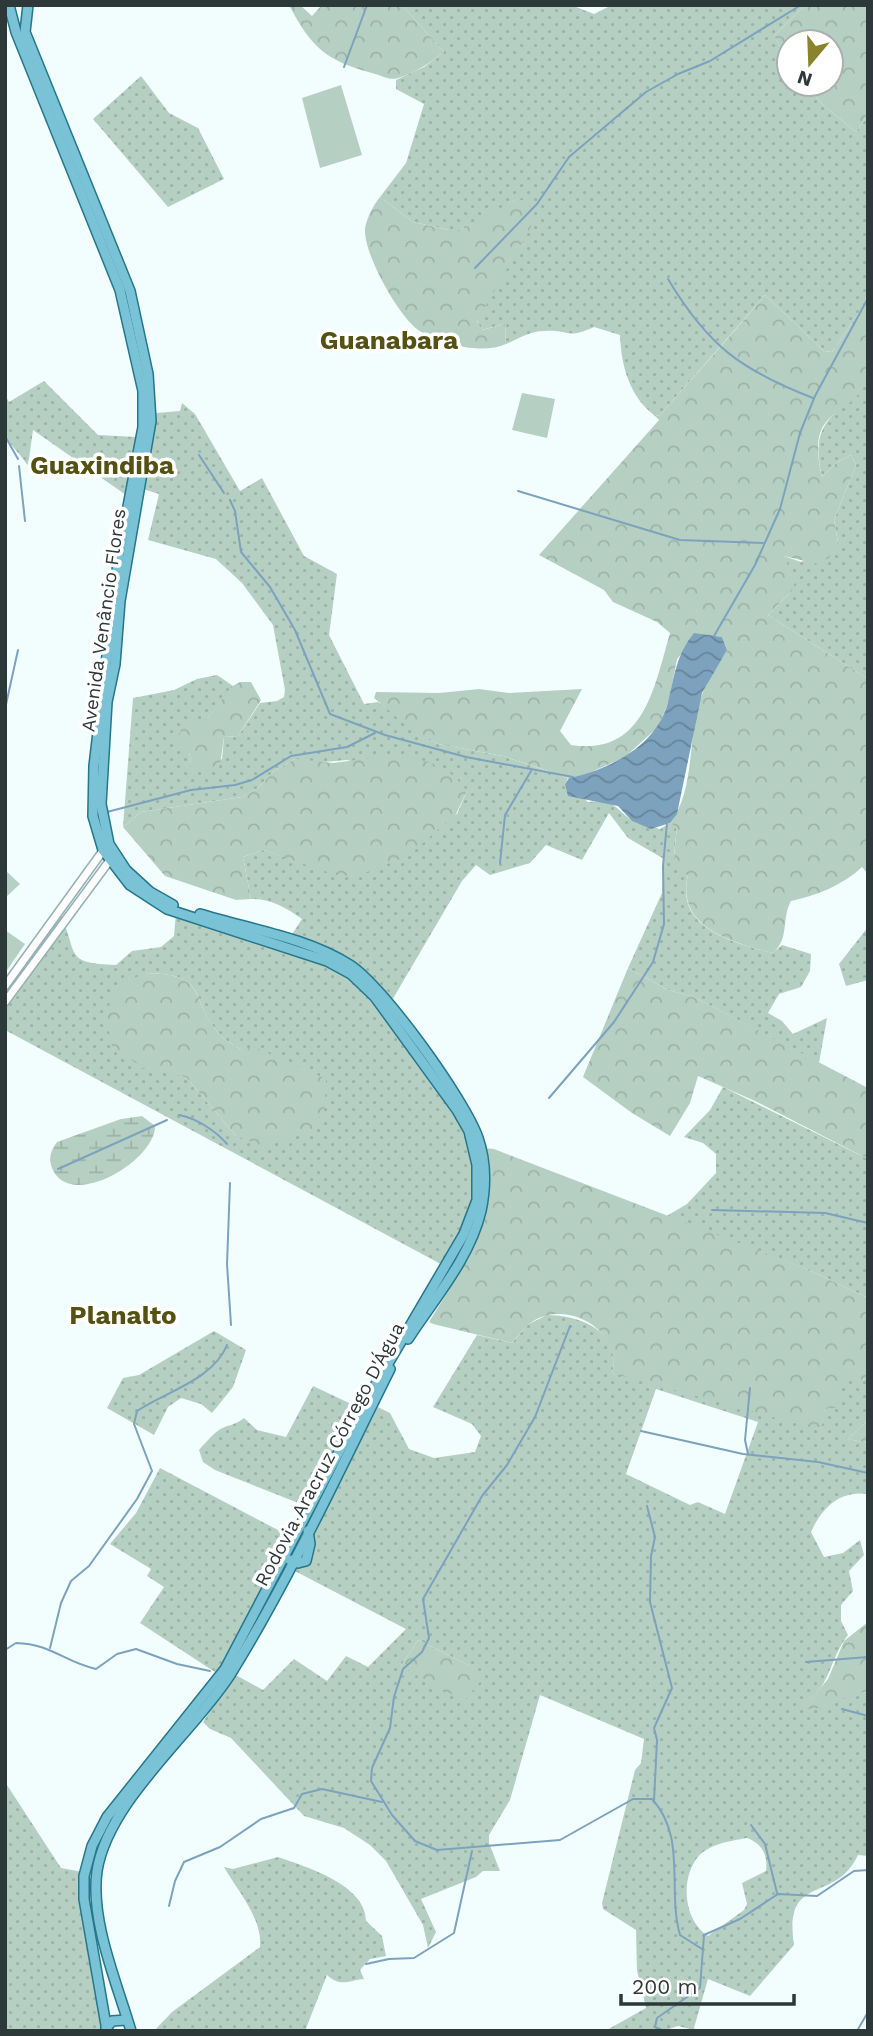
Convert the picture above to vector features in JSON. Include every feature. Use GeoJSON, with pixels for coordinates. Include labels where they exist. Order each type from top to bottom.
{"type":"FeatureCollection","features":[{"type":"Feature","properties":{"kind":"main road"},"geometry":{"type":"LineString","coordinates":[[9,9],[20,17],[27,9]]}},
{"type":"Feature","properties":{"kind":"main road","name":"Avenida Venâncio Flores"},"geometry":{"type":"LineString","coordinates":[[9,9],[120,290],[143,391],[140,446],[118,554],[94,766],[92,804],[106,847]]}},
{"type":"Feature","properties":{"kind":"main road","name":"Avenida Venâncio Flores"},"geometry":{"type":"LineString","coordinates":[[27,9],[24,28],[32,51],[130,292],[151,396],[147,445],[130,532],[117,653],[106,711],[101,804],[106,847]]}},
{"type":"Feature","properties":{"kind":"main road","name":"Rodovia Aracruz Córrego D'Água"},"geometry":{"type":"LineString","coordinates":[[106,847],[130,885],[167,909],[327,961],[361,982],[376,997],[457,1110],[475,1153],[477,1200],[464,1234],[362,1408],[289,1559],[224,1684],[118,1816],[103,1849],[97,1880],[99,1906],[111,1970],[131,2031]]}},
{"type":"Feature","properties":{"kind":"main road","name":"Rodovia Aracruz Córrego D'Água"},"geometry":{"type":"LineString","coordinates":[[112,857],[138,882],[168,903],[330,954],[363,975],[381,993],[456,1095],[478,1139],[485,1183],[473,1236],[400,1352],[308,1531],[310,1544],[307,1557],[302,1563],[289,1559]]}},
{"type":"Feature","properties":{"kind":"main road","name":"Rodovia Aracruz Córrego D'Água"},"geometry":{"type":"LineString","coordinates":[[107,2030],[84,1899],[85,1876],[92,1846],[107,1817],[225,1669],[289,1559]]}},
{"type":"Feature","properties":{"kind":"main road"},"geometry":{"type":"LineString","coordinates":[[107,2030],[112,2021],[127,2020]]}},
{"type":"Feature","properties":{"kind":"street"},"geometry":{"type":"LineString","coordinates":[[5,986],[106,847]]}},
{"type":"Feature","properties":{"kind":"street"},"geometry":{"type":"LineString","coordinates":[[5,1002],[112,857]]}},
{"type":"Feature","properties":{"kind":"green space"},"geometry":{"type":"Polygon","coordinates":[[[289,5],[300,5],[312,16],[322,5],[402,5],[444,52],[410,73],[395,79],[385,77],[343,63],[321,50],[305,32],[289,5]]]}},
{"type":"Feature","properties":{"kind":"green space"},"geometry":{"type":"Polygon","coordinates":[[[402,5],[571,5],[594,14],[612,5],[805,5],[782,28],[775,28],[775,98],[817,98],[856,132],[868,115],[868,289],[864,305],[832,352],[824,351],[765,295],[660,415],[655,416],[639,399],[628,379],[622,358],[620,335],[594,327],[572,333],[539,331],[506,344],[505,324],[481,330],[477,320],[515,200],[481,222],[461,230],[449,230],[413,222],[380,197],[406,163],[424,104],[396,89],[396,80],[424,67],[444,52],[402,5]]]}},
{"type":"Feature","properties":{"kind":"green space"},"geometry":{"type":"Polygon","coordinates":[[[805,5],[868,5],[868,115],[856,132],[817,98],[845,98],[845,28],[782,28],[805,5]]]}},
{"type":"Feature","properties":{"kind":"green space"},"geometry":{"type":"Polygon","coordinates":[[[141,76],[169,113],[198,128],[224,179],[168,207],[93,119],[141,76]]]}},
{"type":"Feature","properties":{"kind":"green space"},"geometry":{"type":"Polygon","coordinates":[[[341,85],[362,155],[320,168],[302,98],[341,85]]]}},
{"type":"Feature","properties":{"kind":"green space"},"geometry":{"type":"Polygon","coordinates":[[[380,197],[413,222],[449,230],[461,230],[515,200],[526,200],[536,218],[477,321],[482,330],[505,324],[506,344],[473,348],[437,340],[418,330],[401,312],[376,269],[366,242],[366,222],[380,197]]]}},
{"type":"Feature","properties":{"kind":"green space"},"geometry":{"type":"Polygon","coordinates":[[[868,289],[868,376],[861,390],[825,424],[820,436],[818,453],[822,477],[836,463],[851,455],[856,465],[834,520],[838,542],[829,558],[817,564],[784,556],[789,568],[798,576],[791,592],[768,615],[868,679],[868,874],[862,867],[829,889],[791,901],[782,941],[773,953],[726,938],[699,920],[690,908],[686,893],[688,875],[682,873],[674,856],[677,827],[670,823],[684,794],[694,725],[703,692],[727,650],[722,637],[699,635],[677,659],[669,700],[659,726],[625,757],[587,774],[569,778],[503,756],[438,744],[399,719],[374,698],[376,692],[439,693],[479,689],[509,693],[582,689],[560,731],[571,745],[596,746],[615,740],[630,729],[651,696],[670,633],[657,622],[613,602],[604,590],[539,555],[659,420],[655,416],[660,415],[765,295],[824,351],[832,352],[864,305],[868,289]]]}},
{"type":"Feature","properties":{"kind":"green space"},"geometry":{"type":"Polygon","coordinates":[[[868,376],[868,679],[768,615],[791,592],[784,556],[801,562],[838,542],[834,520],[856,465],[851,455],[836,463],[822,477],[819,441],[829,420],[868,376]]]}},
{"type":"Feature","properties":{"kind":"green space"},"geometry":{"type":"Polygon","coordinates":[[[44,381],[98,435],[137,437],[126,495],[33,430],[28,466],[9,442],[4,430],[5,395],[9,402],[44,381]]]}},
{"type":"Feature","properties":{"kind":"green space"},"geometry":{"type":"Polygon","coordinates":[[[522,393],[555,399],[547,438],[512,430],[522,393]]]}},
{"type":"Feature","properties":{"kind":"green space"},"geometry":{"type":"Polygon","coordinates":[[[182,403],[195,414],[240,491],[262,478],[304,556],[337,574],[329,635],[364,704],[378,702],[438,744],[503,756],[568,778],[565,784],[588,802],[609,803],[636,822],[660,829],[670,823],[677,826],[674,856],[688,875],[686,893],[690,908],[698,920],[725,938],[741,944],[773,953],[782,945],[811,954],[810,971],[801,987],[779,994],[768,1013],[782,1021],[793,1034],[827,1018],[819,1063],[694,997],[668,990],[628,968],[662,893],[664,859],[628,838],[609,813],[582,860],[546,845],[530,863],[490,875],[476,865],[462,881],[391,1002],[367,974],[347,959],[289,939],[302,919],[278,904],[251,899],[243,857],[263,850],[291,859],[457,814],[467,791],[347,760],[313,763],[295,759],[274,771],[258,788],[242,797],[141,812],[123,827],[133,698],[174,690],[197,679],[217,675],[233,686],[207,719],[189,753],[191,760],[188,768],[222,759],[224,737],[238,736],[260,703],[277,701],[284,697],[285,690],[273,625],[242,583],[216,559],[148,540],[159,494],[143,489],[156,413],[180,411],[182,403]]]}},
{"type":"Feature","properties":{"kind":"green space"},"geometry":{"type":"Polygon","coordinates":[[[240,682],[251,682],[261,700],[238,736],[224,737],[220,765],[207,772],[188,768],[191,760],[189,753],[173,746],[185,722],[207,719],[231,687],[240,682]]]}},
{"type":"Feature","properties":{"kind":"green space"},"geometry":{"type":"Polygon","coordinates":[[[394,755],[435,764],[451,774],[467,791],[456,814],[408,856],[357,876],[336,875],[263,850],[243,857],[251,899],[236,900],[165,876],[123,827],[141,812],[242,797],[258,788],[274,771],[295,759],[333,763],[394,755]]]}},
{"type":"Feature","properties":{"kind":"green space"},"geometry":{"type":"Polygon","coordinates":[[[5,870],[20,884],[5,898],[5,870]]]}},
{"type":"Feature","properties":{"kind":"green space"},"geometry":{"type":"Polygon","coordinates":[[[60,913],[75,954],[88,962],[116,965],[132,951],[161,947],[174,936],[176,913],[306,955],[359,981],[462,1121],[477,1178],[465,1240],[450,1269],[5,1030],[5,990],[60,913]],[[145,973],[186,1077],[236,1136],[242,1050],[219,1034],[189,983],[166,974],[145,973]]]}},
{"type":"Feature","properties":{"kind":"green space"},"geometry":{"type":"Polygon","coordinates":[[[868,927],[868,980],[846,986],[839,964],[868,927]]]}},
{"type":"Feature","properties":{"kind":"green space"},"geometry":{"type":"Polygon","coordinates":[[[5,930],[25,944],[5,973],[5,930]]]}},
{"type":"Feature","properties":{"kind":"green space"},"geometry":{"type":"Polygon","coordinates":[[[628,968],[668,990],[694,997],[868,1088],[868,1159],[755,1101],[698,1076],[690,1103],[670,1136],[632,1113],[583,1077],[628,968]]]}},
{"type":"Feature","properties":{"kind":"green space"},"geometry":{"type":"Polygon","coordinates":[[[145,973],[166,974],[189,983],[219,1034],[242,1050],[254,1047],[326,1079],[325,1107],[312,1131],[263,1146],[236,1136],[186,1077],[143,1068],[112,1046],[105,1012],[122,984],[145,973]]]}},
{"type":"Feature","properties":{"kind":"green space"},"geometry":{"type":"Polygon","coordinates":[[[723,1087],[868,1159],[868,1298],[809,1270],[665,1217],[687,1204],[716,1173],[716,1154],[703,1143],[684,1137],[710,1110],[723,1087]]]}},
{"type":"Feature","properties":{"kind":"green space"},"geometry":{"type":"Polygon","coordinates":[[[142,1116],[155,1126],[152,1139],[128,1166],[111,1176],[93,1183],[76,1185],[62,1180],[52,1168],[51,1154],[57,1142],[121,1119],[142,1116]]]}},
{"type":"Feature","properties":{"kind":"green space"},"geometry":{"type":"Polygon","coordinates":[[[484,1148],[494,1149],[809,1270],[868,1298],[868,1378],[862,1380],[846,1376],[847,1383],[840,1389],[838,1408],[824,1411],[825,1421],[820,1427],[813,1428],[612,1373],[611,1347],[604,1336],[584,1320],[571,1315],[558,1314],[534,1320],[512,1343],[429,1322],[458,1275],[478,1234],[484,1148]]]}},
{"type":"Feature","properties":{"kind":"green space"},"geometry":{"type":"Polygon","coordinates":[[[547,1315],[572,1318],[596,1328],[611,1346],[614,1358],[612,1373],[824,1411],[829,1408],[845,1375],[862,1380],[868,1378],[868,1420],[848,1439],[868,1443],[868,1494],[848,1495],[833,1502],[820,1515],[811,1532],[824,1557],[843,1553],[860,1540],[864,1555],[849,1571],[853,1591],[841,1605],[841,1621],[848,1635],[823,1683],[812,1698],[825,1706],[853,1693],[868,1692],[868,1856],[858,1855],[837,1880],[803,1898],[796,1907],[793,1922],[794,1945],[750,1996],[708,1979],[694,2028],[697,2031],[678,2026],[663,2031],[605,2031],[646,2008],[637,1971],[636,1930],[603,1909],[602,1903],[635,1770],[641,1763],[644,1739],[540,1695],[510,1800],[489,1835],[489,1843],[500,1871],[483,1871],[476,1877],[421,1899],[436,1932],[428,1948],[423,1925],[386,1861],[370,1845],[344,1828],[304,1816],[231,1738],[210,1729],[203,1722],[234,1674],[263,1690],[294,1659],[327,1681],[346,1656],[368,1667],[406,1629],[291,1569],[378,1407],[390,1413],[409,1449],[434,1458],[475,1452],[481,1436],[472,1424],[433,1407],[477,1335],[512,1343],[527,1325],[547,1315]],[[656,1389],[626,1474],[690,1505],[698,1502],[725,1514],[758,1422],[656,1389]],[[418,1640],[401,1666],[470,1666],[418,1640]],[[747,1838],[707,1849],[697,1858],[688,1878],[689,1911],[700,1929],[708,1936],[744,1910],[747,1904],[742,1883],[766,1871],[765,1855],[757,1843],[747,1838]]]}},
{"type":"Feature","properties":{"kind":"green space"},"geometry":{"type":"Polygon","coordinates":[[[214,1331],[246,1350],[233,1387],[212,1413],[201,1404],[181,1398],[168,1407],[154,1435],[107,1408],[123,1378],[139,1375],[214,1331]]]}},
{"type":"Feature","properties":{"kind":"green space"},"geometry":{"type":"Polygon","coordinates":[[[313,1386],[364,1410],[311,1508],[215,1470],[203,1462],[199,1450],[206,1442],[221,1428],[244,1418],[257,1430],[286,1437],[313,1386]]]}},
{"type":"Feature","properties":{"kind":"green space"},"geometry":{"type":"Polygon","coordinates":[[[868,1420],[868,1443],[848,1439],[868,1420]]]}},
{"type":"Feature","properties":{"kind":"green space"},"geometry":{"type":"Polygon","coordinates":[[[160,1468],[295,1539],[221,1676],[140,1623],[164,1587],[147,1576],[151,1569],[110,1544],[136,1513],[160,1468]]]}},
{"type":"Feature","properties":{"kind":"green space"},"geometry":{"type":"Polygon","coordinates":[[[868,1622],[868,1692],[809,1709],[806,1705],[828,1679],[844,1641],[868,1622]]]}},
{"type":"Feature","properties":{"kind":"green space"},"geometry":{"type":"Polygon","coordinates":[[[418,1640],[470,1666],[484,1677],[464,1701],[401,1666],[418,1640]]]}},
{"type":"Feature","properties":{"kind":"green space"},"geometry":{"type":"Polygon","coordinates":[[[5,1782],[61,1868],[83,1872],[106,2031],[5,2031],[5,1782]]]}},
{"type":"Feature","properties":{"kind":"green space"},"geometry":{"type":"Polygon","coordinates":[[[278,1857],[333,1879],[356,1897],[363,1908],[366,1921],[382,1936],[386,1956],[370,1959],[360,1970],[364,1979],[341,1982],[327,1975],[305,2031],[154,2031],[172,2012],[260,1947],[260,1936],[253,1915],[224,1867],[233,1869],[278,1857]]]}},
{"type":"Feature","properties":{"kind":"water"},"geometry":{"type":"Polygon","coordinates":[[[694,633],[722,637],[727,650],[702,693],[677,814],[670,823],[651,829],[632,821],[618,806],[568,796],[565,784],[569,778],[601,769],[616,761],[631,752],[655,729],[664,714],[680,656],[694,633]]]}},
{"type":"Feature","properties":{"kind":"waterway"},"geometry":{"type":"LineString","coordinates":[[344,67],[367,5]]}},
{"type":"Feature","properties":{"kind":"waterway"},"geometry":{"type":"LineString","coordinates":[[475,268],[537,204],[569,157],[646,92],[678,74],[710,61],[801,5]]}},
{"type":"Feature","properties":{"kind":"waterway"},"geometry":{"type":"LineString","coordinates":[[668,279],[697,322],[728,353],[766,377],[813,398]]}},
{"type":"Feature","properties":{"kind":"waterway"},"geometry":{"type":"LineString","coordinates":[[714,636],[755,565],[780,509],[800,433],[815,396],[868,298]]}},
{"type":"Feature","properties":{"kind":"waterway"},"geometry":{"type":"LineString","coordinates":[[5,436],[18,459]]}},
{"type":"Feature","properties":{"kind":"waterway"},"geometry":{"type":"LineString","coordinates":[[199,455],[224,493]]}},
{"type":"Feature","properties":{"kind":"waterway"},"geometry":{"type":"LineString","coordinates":[[19,466],[25,521]]}},
{"type":"Feature","properties":{"kind":"waterway"},"geometry":{"type":"LineString","coordinates":[[518,491],[680,540],[763,543]]}},
{"type":"Feature","properties":{"kind":"waterway"},"geometry":{"type":"LineString","coordinates":[[230,500],[235,511],[241,552],[270,587],[295,630],[330,714],[385,735],[466,757],[573,777]]}},
{"type":"Feature","properties":{"kind":"waterway"},"geometry":{"type":"LineString","coordinates":[[5,709],[18,650]]}},
{"type":"Feature","properties":{"kind":"waterway"},"geometry":{"type":"LineString","coordinates":[[107,812],[191,790],[235,785],[252,780],[291,756],[347,747],[375,733]]}},
{"type":"Feature","properties":{"kind":"waterway"},"geometry":{"type":"LineString","coordinates":[[500,863],[505,815],[531,771]]}},
{"type":"Feature","properties":{"kind":"waterway"},"geometry":{"type":"LineString","coordinates":[[549,1098],[614,1022],[653,962],[664,924],[663,866],[667,823]]}},
{"type":"Feature","properties":{"kind":"waterway"},"geometry":{"type":"LineString","coordinates":[[179,1115],[205,1126],[227,1144]]}},
{"type":"Feature","properties":{"kind":"waterway"},"geometry":{"type":"LineString","coordinates":[[58,1169],[167,1120]]}},
{"type":"Feature","properties":{"kind":"waterway"},"geometry":{"type":"LineString","coordinates":[[230,1183],[227,1264],[231,1325]]}},
{"type":"Feature","properties":{"kind":"waterway"},"geometry":{"type":"LineString","coordinates":[[712,1210],[825,1213],[868,1223]]}},
{"type":"Feature","properties":{"kind":"waterway"},"geometry":{"type":"LineString","coordinates":[[570,1326],[535,1417],[507,1465],[482,1496],[423,1599],[429,1638],[422,1652],[403,1669],[394,1697],[390,1728],[372,1768],[371,1781],[392,1815],[415,1841],[437,1850],[560,1840],[633,1799],[652,1799],[663,1814],[673,1847],[676,1918],[680,1935],[702,1949]]}},
{"type":"Feature","properties":{"kind":"waterway"},"geometry":{"type":"LineString","coordinates":[[50,1648],[61,1603],[71,1581],[89,1566],[137,1499],[152,1471],[134,1424],[137,1411],[200,1376],[220,1357],[227,1345]]}},
{"type":"Feature","properties":{"kind":"waterway"},"geometry":{"type":"LineString","coordinates":[[748,1454],[745,1440],[750,1388]]}},
{"type":"Feature","properties":{"kind":"waterway"},"geometry":{"type":"LineString","coordinates":[[641,1431],[743,1454],[818,1462],[868,1473]]}},
{"type":"Feature","properties":{"kind":"waterway"},"geometry":{"type":"LineString","coordinates":[[647,1506],[655,1537],[651,1556],[650,1602],[672,1688],[654,1728],[657,1740],[654,1801]]}},
{"type":"Feature","properties":{"kind":"waterway"},"geometry":{"type":"LineString","coordinates":[[5,1650],[16,1643],[39,1646],[96,1669],[117,1654],[136,1649],[177,1664],[210,1671]]}},
{"type":"Feature","properties":{"kind":"waterway"},"geometry":{"type":"LineString","coordinates":[[806,1662],[868,1657]]}},
{"type":"Feature","properties":{"kind":"waterway"},"geometry":{"type":"LineString","coordinates":[[842,1709],[868,1716]]}},
{"type":"Feature","properties":{"kind":"waterway"},"geometry":{"type":"LineString","coordinates":[[169,1906],[175,1881],[184,1862],[220,1847],[261,1819],[294,1808],[302,1794],[322,1789],[382,1802]]}},
{"type":"Feature","properties":{"kind":"waterway"},"geometry":{"type":"LineString","coordinates":[[751,1825],[765,1844],[777,1893]]}},
{"type":"Feature","properties":{"kind":"waterway"},"geometry":{"type":"LineString","coordinates":[[366,1964],[389,1959],[414,1958],[454,1933],[472,1851]]}},
{"type":"Feature","properties":{"kind":"waterway"},"geometry":{"type":"LineString","coordinates":[[664,2031],[655,2027],[657,2018],[700,1988],[704,1935],[740,1919],[778,1894],[817,1896],[854,1871],[868,1870]]}},
{"type":"Feature","properties":{"kind":"waterway"},"geometry":{"type":"LineString","coordinates":[[857,2031],[868,2012]]}},
{"type":"Feature","properties":{"kind":"district","name":"Guanabara"},"geometry":{"type":"Point","coordinates":[389,340]}},
{"type":"Feature","properties":{"kind":"district","name":"Guaxindiba"},"geometry":{"type":"Point","coordinates":[102,465]}},
{"type":"Feature","properties":{"kind":"district","name":"Planalto"},"geometry":{"type":"Point","coordinates":[123,1315]}}]}
